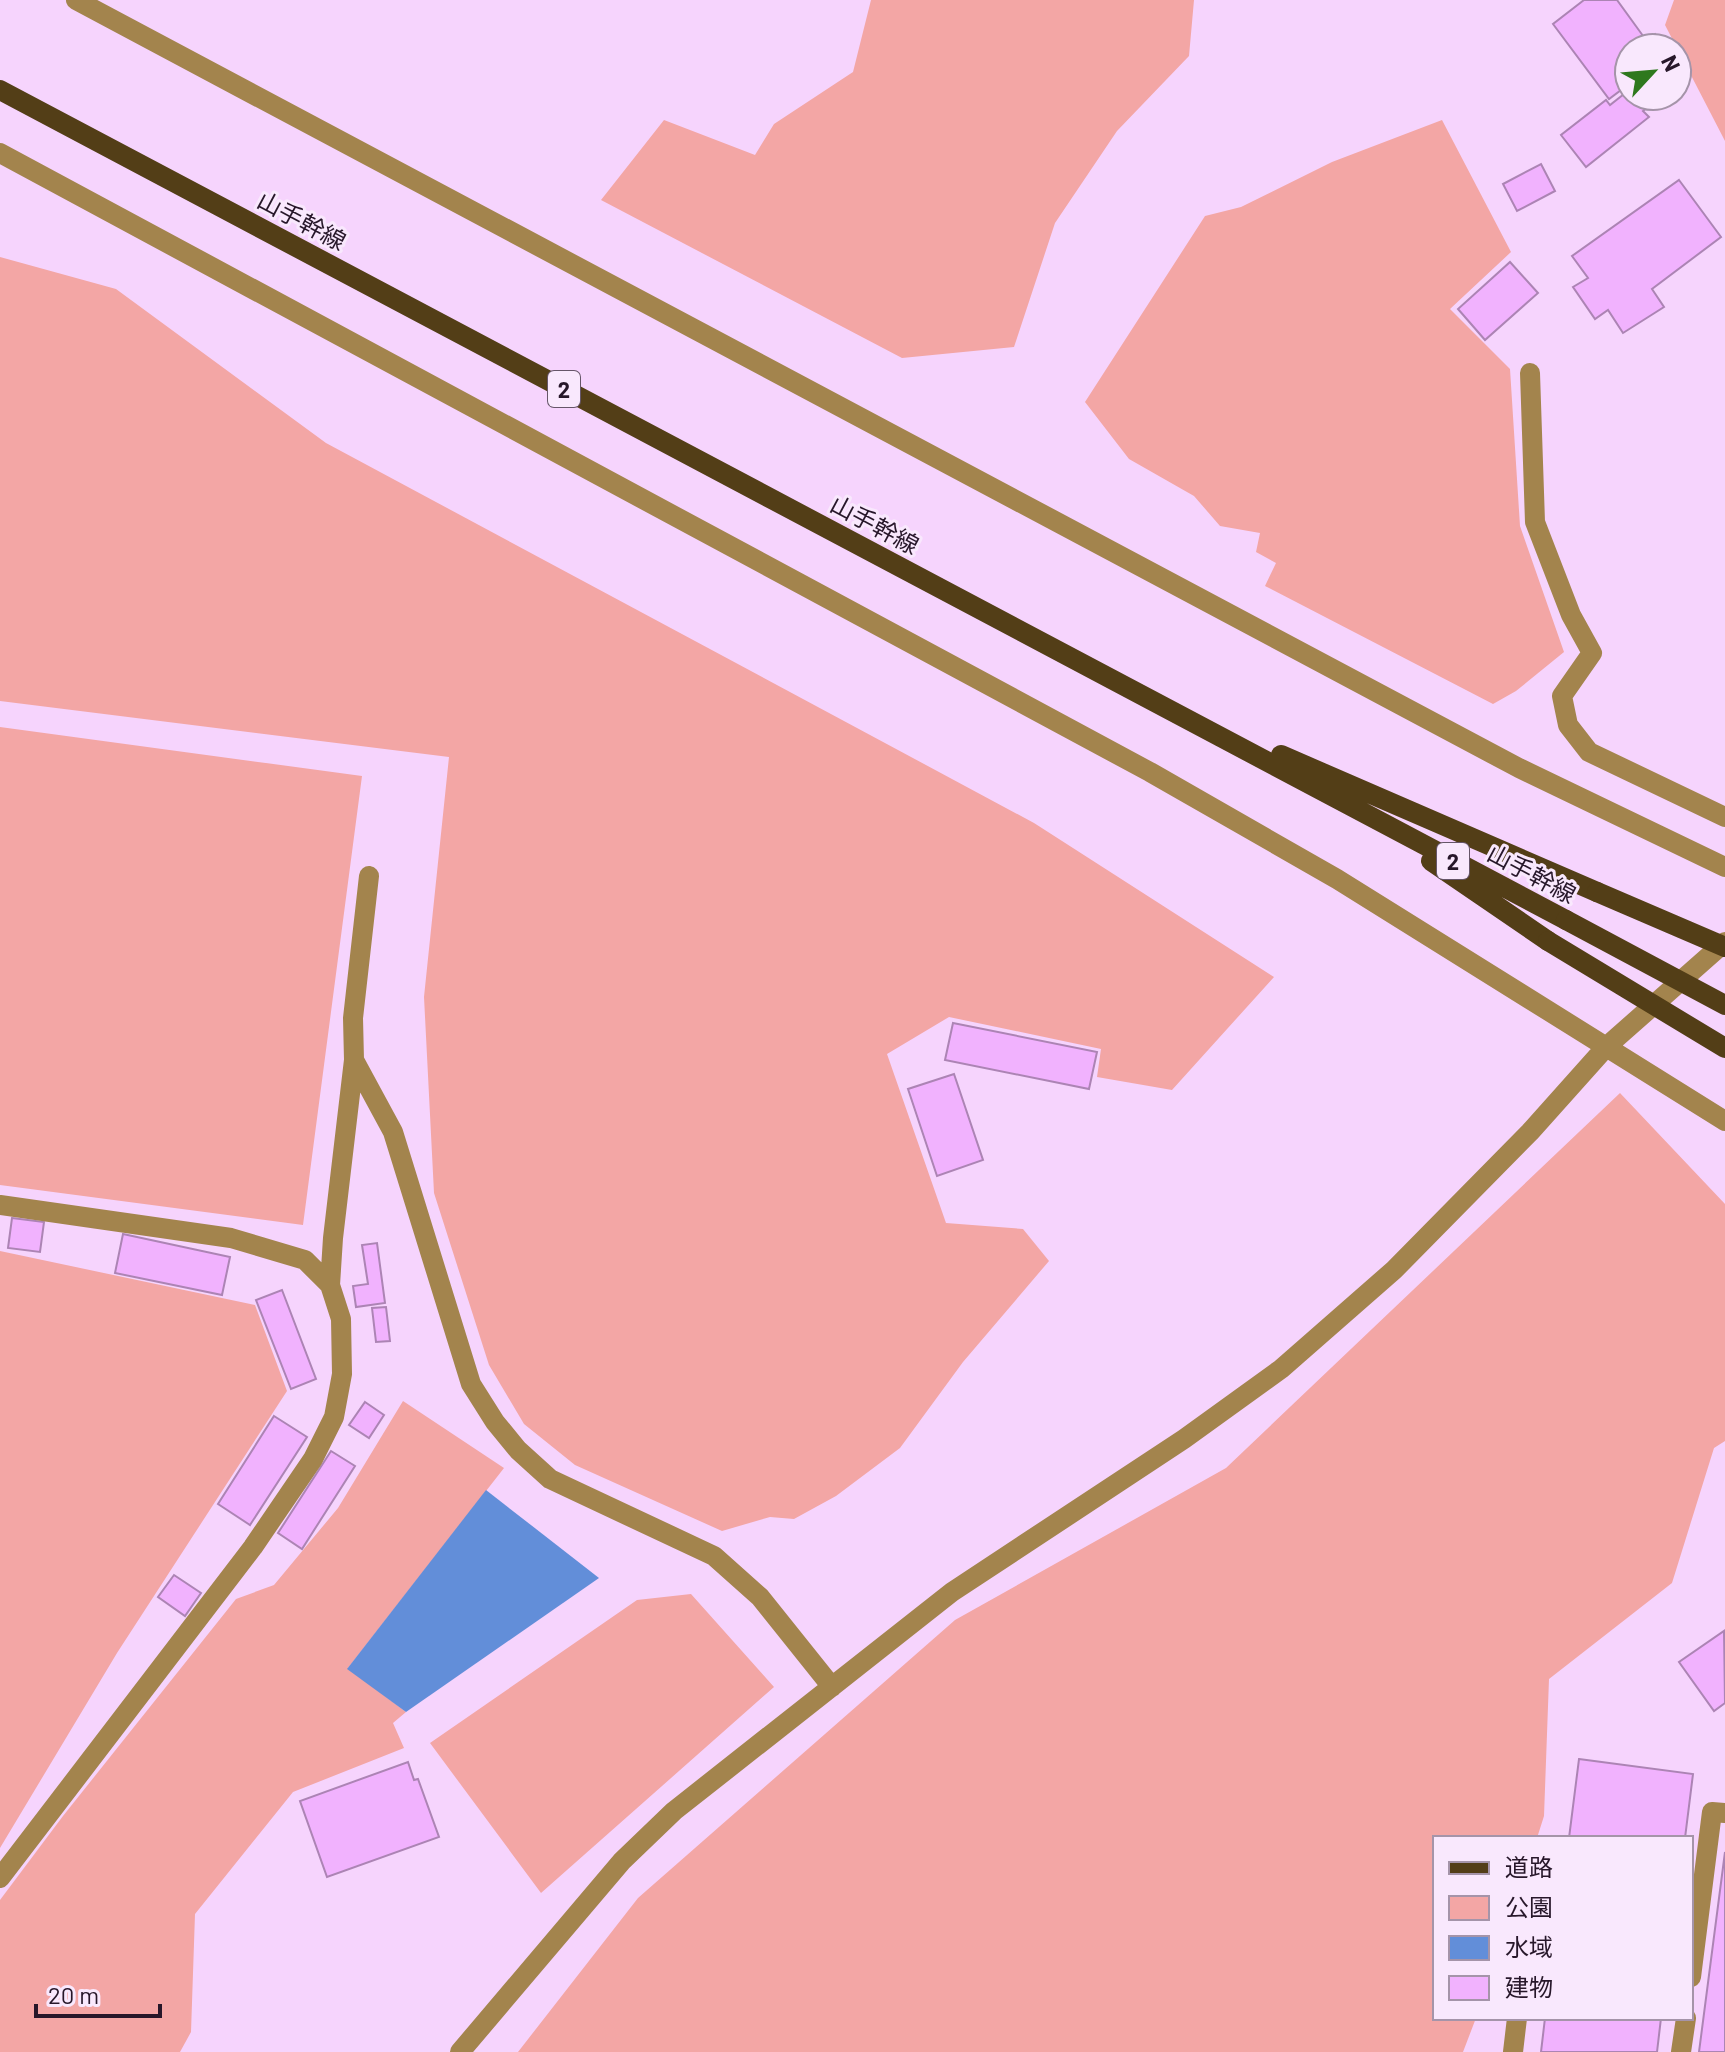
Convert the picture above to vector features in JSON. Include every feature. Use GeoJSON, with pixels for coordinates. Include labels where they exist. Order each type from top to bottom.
{"type":"FeatureCollection","features":[{"type":"Feature","properties":{"kind":"main road","name":"山手幹線"},"geometry":{"type":"LineString","coordinates":[[0,90],[1725,1005]]}},
{"type":"Feature","properties":{"kind":"main road"},"geometry":{"type":"LineString","coordinates":[[1127,688],[1725,945]]}},
{"type":"Feature","properties":{"kind":"main road"},"geometry":{"type":"LineString","coordinates":[[1341,801],[1548,941],[1725,1048]]}},
{"type":"Feature","properties":{"kind":"street"},"geometry":{"type":"LineString","coordinates":[[76,0],[1519,768],[1725,867]]}},
{"type":"Feature","properties":{"kind":"street"},"geometry":{"type":"LineString","coordinates":[[0,153],[1150,772],[1337,879],[1725,1121]]}},
{"type":"Feature","properties":{"kind":"street"},"geometry":{"type":"LineString","coordinates":[[1530,373],[1535,522],[1571,615],[1592,653],[1562,696],[1568,725],[1589,752],[1725,817]]}},
{"type":"Feature","properties":{"kind":"street"},"geometry":{"type":"LineString","coordinates":[[0,1878],[253,1547],[313,1459],[334,1417],[342,1374],[341,1319],[330,1285],[333,1238],[354,1060],[353,1018],[369,876]]}},
{"type":"Feature","properties":{"kind":"street"},"geometry":{"type":"LineString","coordinates":[[460,2052],[622,1861],[686,1801],[952,1592],[1184,1439],[1281,1369],[1394,1270],[1530,1132],[1606,1047],[1725,945]]}},
{"type":"Feature","properties":{"kind":"street"},"geometry":{"type":"LineString","coordinates":[[354,1060],[393,1132],[471,1384],[495,1422],[518,1450],[550,1479],[714,1556],[760,1597],[832,1687]]}},
{"type":"Feature","properties":{"kind":"street"},"geometry":{"type":"LineString","coordinates":[[0,1205],[231,1238],[305,1260],[330,1285]]}},
{"type":"Feature","properties":{"kind":"street"},"geometry":{"type":"LineString","coordinates":[[1693,1961],[1712,1812],[1725,1813]]}},
{"type":"Feature","properties":{"kind":"street"},"geometry":{"type":"LineString","coordinates":[[1513,2052],[1517,2020]]}},
{"type":"Feature","properties":{"kind":"street"},"geometry":{"type":"LineString","coordinates":[[1681,2052],[1686,2020]]}},
{"type":"Feature","properties":{"kind":"green space"},"geometry":{"type":"Polygon","coordinates":[[[871,0],[1194,0],[1189,56],[1117,131],[1055,223],[1014,347],[902,358],[601,200],[664,120],[755,155],[774,124],[853,72],[871,0]]]}},
{"type":"Feature","properties":{"kind":"green space"},"geometry":{"type":"Polygon","coordinates":[[[1674,0],[1725,0],[1725,141],[1693,79],[1693,32],[1669,32],[1665,25],[1674,0]]]}},
{"type":"Feature","properties":{"kind":"green space"},"geometry":{"type":"Polygon","coordinates":[[[1442,120],[1511,252],[1450,309],[1510,369],[1520,526],[1564,652],[1516,691],[1493,704],[1265,586],[1276,563],[1256,552],[1260,533],[1220,526],[1194,496],[1129,459],[1085,402],[1205,216],[1241,207],[1332,162],[1442,120]]]}},
{"type":"Feature","properties":{"kind":"green space"},"geometry":{"type":"Polygon","coordinates":[[[0,257],[116,289],[326,443],[1034,823],[1274,977],[1172,1090],[1097,1077],[1101,1049],[949,1017],[887,1054],[946,1223],[1023,1229],[1049,1261],[963,1362],[900,1448],[836,1496],[794,1519],[770,1517],[722,1531],[575,1465],[524,1424],[489,1365],[434,1193],[424,997],[449,757],[0,701],[0,257]]]}},
{"type":"Feature","properties":{"kind":"green space"},"geometry":{"type":"Polygon","coordinates":[[[0,727],[362,776],[303,1225],[0,1185],[0,727]]]}},
{"type":"Feature","properties":{"kind":"green space"},"geometry":{"type":"Polygon","coordinates":[[[1620,1093],[1725,1204],[1725,1441],[1714,1448],[1672,1583],[1549,1679],[1544,1816],[1538,1836],[1433,1836],[1433,2020],[1475,2020],[1463,2052],[518,2052],[638,1898],[955,1620],[1226,1468],[1620,1093]]]}},
{"type":"Feature","properties":{"kind":"green space"},"geometry":{"type":"Polygon","coordinates":[[[0,1251],[255,1305],[287,1391],[117,1653],[0,1848],[0,1251]]]}},
{"type":"Feature","properties":{"kind":"green space"},"geometry":{"type":"Polygon","coordinates":[[[403,1401],[504,1468],[348,1668],[406,1712],[393,1723],[404,1748],[293,1792],[195,1914],[191,2032],[180,2052],[0,2052],[0,1900],[236,1599],[274,1585],[338,1508],[403,1401]]]}},
{"type":"Feature","properties":{"kind":"green space"},"geometry":{"type":"Polygon","coordinates":[[[691,1594],[774,1687],[541,1893],[430,1743],[637,1600],[691,1594]]]}},
{"type":"Feature","properties":{"kind":"water"},"geometry":{"type":"Polygon","coordinates":[[[486,1490],[599,1578],[406,1712],[347,1669],[486,1490]]]}},
{"type":"Feature","properties":{"kind":"building"},"geometry":{"type":"Polygon","coordinates":[[[1584,0],[1617,0],[1640,32],[1613,32],[1613,96],[1609,99],[1553,24],[1584,0]]]}},
{"type":"Feature","properties":{"kind":"building"},"geometry":{"type":"Polygon","coordinates":[[[1606,100],[1610,105],[1613,103],[1613,112],[1644,112],[1649,117],[1586,167],[1561,135],[1606,100]]]}},
{"type":"Feature","properties":{"kind":"building"},"geometry":{"type":"Polygon","coordinates":[[[1541,164],[1555,191],[1517,211],[1503,184],[1541,164]]]}},
{"type":"Feature","properties":{"kind":"building"},"geometry":{"type":"Polygon","coordinates":[[[1679,180],[1721,237],[1652,289],[1664,307],[1623,333],[1608,310],[1595,319],[1573,287],[1588,278],[1572,256],[1679,180]]]}},
{"type":"Feature","properties":{"kind":"building"},"geometry":{"type":"Polygon","coordinates":[[[1510,262],[1538,293],[1485,340],[1458,309],[1510,262]]]}},
{"type":"Feature","properties":{"kind":"building"},"geometry":{"type":"Polygon","coordinates":[[[953,1023],[1097,1052],[1089,1089],[945,1060],[953,1023]]]}},
{"type":"Feature","properties":{"kind":"building"},"geometry":{"type":"Polygon","coordinates":[[[954,1074],[983,1160],[937,1176],[908,1089],[954,1074]]]}},
{"type":"Feature","properties":{"kind":"building"},"geometry":{"type":"Polygon","coordinates":[[[12,1218],[44,1222],[40,1252],[8,1248],[12,1218]]]}},
{"type":"Feature","properties":{"kind":"building"},"geometry":{"type":"Polygon","coordinates":[[[123,1234],[230,1257],[222,1295],[115,1273],[123,1234]]]}},
{"type":"Feature","properties":{"kind":"building"},"geometry":{"type":"Polygon","coordinates":[[[377,1243],[385,1303],[356,1307],[353,1286],[368,1284],[362,1245],[377,1243]]]}},
{"type":"Feature","properties":{"kind":"building"},"geometry":{"type":"Polygon","coordinates":[[[282,1290],[316,1379],[291,1389],[256,1300],[282,1290]]]}},
{"type":"Feature","properties":{"kind":"building"},"geometry":{"type":"Polygon","coordinates":[[[386,1307],[390,1341],[376,1342],[372,1308],[386,1307]]]}},
{"type":"Feature","properties":{"kind":"building"},"geometry":{"type":"Polygon","coordinates":[[[365,1402],[384,1415],[369,1438],[349,1425],[365,1402]]]}},
{"type":"Feature","properties":{"kind":"building"},"geometry":{"type":"Polygon","coordinates":[[[274,1416],[307,1437],[250,1525],[218,1504],[274,1416]]]}},
{"type":"Feature","properties":{"kind":"building"},"geometry":{"type":"Polygon","coordinates":[[[331,1451],[355,1466],[302,1549],[278,1533],[331,1451]]]}},
{"type":"Feature","properties":{"kind":"building"},"geometry":{"type":"Polygon","coordinates":[[[174,1575],[201,1593],[185,1616],[158,1597],[174,1575]]]}},
{"type":"Feature","properties":{"kind":"building"},"geometry":{"type":"Polygon","coordinates":[[[1724,1631],[1725,1703],[1714,1711],[1679,1662],[1724,1631]]]}},
{"type":"Feature","properties":{"kind":"building"},"geometry":{"type":"Polygon","coordinates":[[[1579,1759],[1693,1774],[1685,1836],[1569,1836],[1579,1759]]]}},
{"type":"Feature","properties":{"kind":"building"},"geometry":{"type":"Polygon","coordinates":[[[408,1762],[414,1780],[418,1779],[439,1837],[327,1877],[300,1801],[408,1762]]]}},
{"type":"Feature","properties":{"kind":"building"},"geometry":{"type":"Polygon","coordinates":[[[1725,1852],[1725,2052],[1699,2052],[1725,1852]]]}},
{"type":"Feature","properties":{"kind":"building"},"geometry":{"type":"Polygon","coordinates":[[[1545,2020],[1661,2020],[1657,2052],[1541,2052],[1545,2020]]]}}]}
